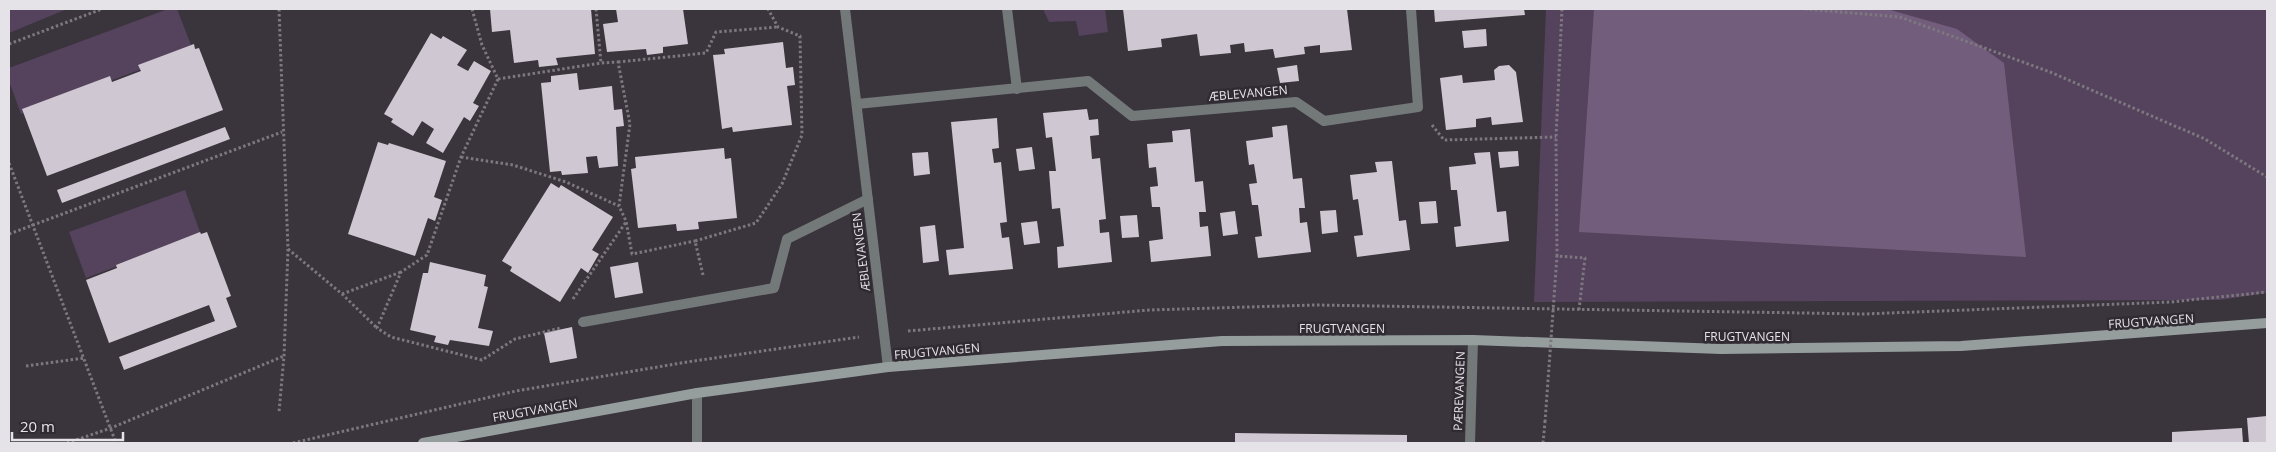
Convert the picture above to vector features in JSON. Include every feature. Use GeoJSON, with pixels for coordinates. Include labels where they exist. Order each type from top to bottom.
{"type":"FeatureCollection","features":[{"type":"Feature","properties":{"kind":"street","name":"ÆBLEVANGEN"},"geometry":{"type":"LineString","coordinates":[[845,9],[888,367]]}},
{"type":"Feature","properties":{"kind":"street"},"geometry":{"type":"LineString","coordinates":[[1008,9],[1018,89]]}},
{"type":"Feature","properties":{"kind":"street"},"geometry":{"type":"LineString","coordinates":[[1411,9],[1418,107]]}},
{"type":"Feature","properties":{"kind":"street","name":"ÆBLEVANGEN"},"geometry":{"type":"LineString","coordinates":[[856,104],[1088,81],[1132,116],[1296,102],[1324,121],[1418,107]]}},
{"type":"Feature","properties":{"kind":"street"},"geometry":{"type":"LineString","coordinates":[[583,322],[774,288],[787,239],[868,199]]}},
{"type":"Feature","properties":{"kind":"street","name":"FRUGTVANGEN"},"geometry":{"type":"LineString","coordinates":[[423,443],[698,393],[888,367],[1222,341],[1473,340],[1721,349],[1961,346],[2267,324]]}},
{"type":"Feature","properties":{"kind":"street","name":"PÆREVANGEN"},"geometry":{"type":"LineString","coordinates":[[1470,443],[1473,340]]}},
{"type":"Feature","properties":{"kind":"street"},"geometry":{"type":"LineString","coordinates":[[697,443],[698,393]]}},
{"type":"Feature","properties":{"kind":"path"},"geometry":{"type":"LineString","coordinates":[[9,44],[102,9]]}},
{"type":"Feature","properties":{"kind":"path"},"geometry":{"type":"LineString","coordinates":[[279,9],[282,132],[288,248],[284,356],[279,412]]}},
{"type":"Feature","properties":{"kind":"path"},"geometry":{"type":"LineString","coordinates":[[472,9],[482,46],[498,79]]}},
{"type":"Feature","properties":{"kind":"path"},"geometry":{"type":"LineString","coordinates":[[596,9],[601,63]]}},
{"type":"Feature","properties":{"kind":"path"},"geometry":{"type":"LineString","coordinates":[[768,9],[778,27]]}},
{"type":"Feature","properties":{"kind":"path"},"geometry":{"type":"LineString","coordinates":[[1543,443],[1557,256],[1556,137],[1562,9]]}},
{"type":"Feature","properties":{"kind":"path"},"geometry":{"type":"LineString","coordinates":[[1804,9],[1900,17],[2050,72],[2205,139],[2267,177]]}},
{"type":"Feature","properties":{"kind":"path"},"geometry":{"type":"LineString","coordinates":[[498,79],[601,63],[706,53],[716,32],[778,27],[800,36],[802,135],[782,184],[756,224],[695,241],[632,254],[626,221],[619,206],[630,124],[618,62]]}},
{"type":"Feature","properties":{"kind":"path"},"geometry":{"type":"LineString","coordinates":[[342,294],[401,272],[427,255],[461,157],[498,79]]}},
{"type":"Feature","properties":{"kind":"path"},"geometry":{"type":"LineString","coordinates":[[1418,107],[1444,140],[1556,137]]}},
{"type":"Feature","properties":{"kind":"path"},"geometry":{"type":"LineString","coordinates":[[9,234],[282,132]]}},
{"type":"Feature","properties":{"kind":"path"},"geometry":{"type":"LineString","coordinates":[[461,157],[513,165],[566,182],[619,206]]}},
{"type":"Feature","properties":{"kind":"path"},"geometry":{"type":"LineString","coordinates":[[9,163],[116,443]]}},
{"type":"Feature","properties":{"kind":"path"},"geometry":{"type":"LineString","coordinates":[[569,306],[626,221]]}},
{"type":"Feature","properties":{"kind":"path"},"geometry":{"type":"LineString","coordinates":[[695,241],[708,300]]}},
{"type":"Feature","properties":{"kind":"path"},"geometry":{"type":"LineString","coordinates":[[288,248],[342,294],[377,328],[391,337],[482,360],[515,339],[583,322]]}},
{"type":"Feature","properties":{"kind":"path"},"geometry":{"type":"LineString","coordinates":[[1557,256],[1585,258],[1579,310]]}},
{"type":"Feature","properties":{"kind":"path"},"geometry":{"type":"LineString","coordinates":[[377,328],[401,272]]}},
{"type":"Feature","properties":{"kind":"path"},"geometry":{"type":"LineString","coordinates":[[553,330],[558,322]]}},
{"type":"Feature","properties":{"kind":"path"},"geometry":{"type":"LineString","coordinates":[[68,443],[111,428],[284,356]]}},
{"type":"Feature","properties":{"kind":"path"},"geometry":{"type":"LineString","coordinates":[[26,366],[84,358]]}},
{"type":"Feature","properties":{"kind":"shaded area"},"geometry":{"type":"Polygon","coordinates":[[[9,9],[67,9],[9,33],[9,9]]]}},
{"type":"Feature","properties":{"kind":"shaded area"},"geometry":{"type":"Polygon","coordinates":[[[168,9],[177,9],[193,50],[21,114],[9,81],[9,68],[168,9]]]}},
{"type":"Feature","properties":{"kind":"shaded area"},"geometry":{"type":"Polygon","coordinates":[[[1043,9],[1105,9],[1108,32],[1079,36],[1076,21],[1049,22],[1043,9]]]}},
{"type":"Feature","properties":{"kind":"shaded area"},"geometry":{"type":"Polygon","coordinates":[[[1546,9],[2267,9],[2267,293],[2220,300],[1534,302],[1546,9]]]}},
{"type":"Feature","properties":{"kind":"shaded area"},"geometry":{"type":"Polygon","coordinates":[[[1594,9],[1887,9],[1957,29],[2004,63],[2026,257],[1579,232],[1594,9]]]}},
{"type":"Feature","properties":{"kind":"shaded area"},"geometry":{"type":"Polygon","coordinates":[[[185,190],[201,235],[86,278],[69,232],[185,190]]]}},
{"type":"Feature","properties":{"kind":"building"},"geometry":{"type":"Polygon","coordinates":[[[490,9],[591,9],[595,54],[556,58],[558,65],[539,67],[538,60],[514,63],[510,30],[492,32],[490,9]]]}},
{"type":"Feature","properties":{"kind":"building"},"geometry":{"type":"Polygon","coordinates":[[[616,9],[683,9],[688,44],[663,47],[663,53],[647,55],[646,49],[607,52],[603,24],[618,22],[616,9]]]}},
{"type":"Feature","properties":{"kind":"building"},"geometry":{"type":"Polygon","coordinates":[[[1123,9],[1347,9],[1352,50],[1320,53],[1320,45],[1304,47],[1305,54],[1275,58],[1273,49],[1245,52],[1244,43],[1230,45],[1231,53],[1200,56],[1197,34],[1161,39],[1162,47],[1128,51],[1123,9]]]}},
{"type":"Feature","properties":{"kind":"building"},"geometry":{"type":"Polygon","coordinates":[[[1434,9],[1524,9],[1525,15],[1435,22],[1434,9]]]}},
{"type":"Feature","properties":{"kind":"building"},"geometry":{"type":"Polygon","coordinates":[[[1486,29],[1487,46],[1464,48],[1462,31],[1486,29]]]}},
{"type":"Feature","properties":{"kind":"building"},"geometry":{"type":"Polygon","coordinates":[[[431,33],[441,39],[443,36],[467,50],[457,65],[468,71],[474,61],[491,71],[473,103],[479,106],[470,121],[464,117],[443,153],[426,143],[434,129],[422,121],[413,136],[391,122],[393,119],[384,114],[431,33]]]}},
{"type":"Feature","properties":{"kind":"building"},"geometry":{"type":"Polygon","coordinates":[[[783,42],[786,68],[793,67],[795,85],[787,86],[792,125],[733,132],[732,127],[722,129],[713,55],[725,54],[724,49],[783,42]]]}},
{"type":"Feature","properties":{"kind":"building"},"geometry":{"type":"Polygon","coordinates":[[[194,44],[195,49],[199,48],[223,110],[47,176],[22,109],[110,76],[112,82],[141,71],[138,65],[194,44]]]}},
{"type":"Feature","properties":{"kind":"building"},"geometry":{"type":"Polygon","coordinates":[[[1297,65],[1299,81],[1280,83],[1277,68],[1297,65]]]}},
{"type":"Feature","properties":{"kind":"building"},"geometry":{"type":"Polygon","coordinates":[[[1509,65],[1516,72],[1523,122],[1492,125],[1491,117],[1476,119],[1476,127],[1446,130],[1440,78],[1462,75],[1463,83],[1495,80],[1494,70],[1499,66],[1509,65]]]}},
{"type":"Feature","properties":{"kind":"building"},"geometry":{"type":"Polygon","coordinates":[[[577,73],[579,90],[612,86],[614,110],[622,109],[624,126],[616,127],[618,166],[599,168],[597,156],[586,157],[588,173],[562,175],[561,171],[550,172],[541,83],[551,82],[551,76],[577,73]]]}},
{"type":"Feature","properties":{"kind":"building"},"geometry":{"type":"Polygon","coordinates":[[[1087,109],[1089,120],[1098,119],[1099,135],[1090,136],[1092,159],[1100,158],[1106,219],[1099,220],[1100,233],[1109,232],[1112,262],[1058,268],[1057,247],[1064,246],[1060,208],[1052,209],[1049,171],[1056,171],[1052,137],[1046,138],[1043,113],[1087,109]]]}},
{"type":"Feature","properties":{"kind":"building"},"geometry":{"type":"Polygon","coordinates":[[[997,118],[999,148],[992,149],[994,163],[1001,162],[1007,222],[1000,223],[1002,238],[1009,237],[1013,269],[949,275],[946,250],[964,248],[951,122],[997,118]]]}},
{"type":"Feature","properties":{"kind":"building"},"geometry":{"type":"Polygon","coordinates":[[[1287,125],[1293,179],[1302,178],[1305,208],[1299,208],[1300,223],[1307,222],[1311,252],[1258,258],[1255,237],[1262,236],[1258,205],[1252,205],[1249,184],[1257,183],[1254,164],[1249,165],[1246,141],[1273,137],[1272,127],[1287,125]]]}},
{"type":"Feature","properties":{"kind":"building"},"geometry":{"type":"Polygon","coordinates":[[[225,127],[230,139],[62,203],[57,190],[225,127]]]}},
{"type":"Feature","properties":{"kind":"building"},"geometry":{"type":"Polygon","coordinates":[[[1190,129],[1195,182],[1203,181],[1206,212],[1199,212],[1200,227],[1208,226],[1211,256],[1151,262],[1149,241],[1163,239],[1160,207],[1152,207],[1150,187],[1158,186],[1156,167],[1149,168],[1147,144],[1173,142],[1172,131],[1190,129]]]}},
{"type":"Feature","properties":{"kind":"building"},"geometry":{"type":"Polygon","coordinates":[[[378,142],[388,145],[389,143],[446,161],[434,197],[442,200],[435,221],[428,218],[415,256],[348,234],[378,142]]]}},
{"type":"Feature","properties":{"kind":"building"},"geometry":{"type":"Polygon","coordinates":[[[1032,147],[1035,169],[1019,171],[1016,149],[1032,147]]]}},
{"type":"Feature","properties":{"kind":"building"},"geometry":{"type":"Polygon","coordinates":[[[724,148],[725,159],[731,158],[737,218],[698,222],[699,229],[677,231],[676,224],[638,228],[631,169],[636,168],[635,157],[724,148]]]}},
{"type":"Feature","properties":{"kind":"building"},"geometry":{"type":"Polygon","coordinates":[[[1518,151],[1519,166],[1500,168],[1498,152],[1518,151]]]}},
{"type":"Feature","properties":{"kind":"building"},"geometry":{"type":"Polygon","coordinates":[[[928,152],[930,174],[914,176],[912,153],[928,152]]]}},
{"type":"Feature","properties":{"kind":"building"},"geometry":{"type":"Polygon","coordinates":[[[1490,152],[1497,212],[1506,211],[1509,241],[1456,247],[1454,227],[1461,226],[1457,190],[1451,190],[1449,167],[1476,164],[1474,153],[1490,152]]]}},
{"type":"Feature","properties":{"kind":"building"},"geometry":{"type":"Polygon","coordinates":[[[1392,161],[1399,221],[1406,220],[1410,250],[1357,257],[1354,236],[1363,235],[1358,199],[1353,200],[1350,175],[1377,172],[1375,162],[1392,161]]]}},
{"type":"Feature","properties":{"kind":"building"},"geometry":{"type":"Polygon","coordinates":[[[551,183],[559,188],[561,185],[613,217],[592,250],[599,254],[588,273],[581,268],[560,302],[510,271],[512,267],[502,261],[551,183]]]}},
{"type":"Feature","properties":{"kind":"building"},"geometry":{"type":"Polygon","coordinates":[[[1436,201],[1438,223],[1421,224],[1419,202],[1436,201]]]}},
{"type":"Feature","properties":{"kind":"building"},"geometry":{"type":"Polygon","coordinates":[[[1336,210],[1338,232],[1322,234],[1320,211],[1336,210]]]}},
{"type":"Feature","properties":{"kind":"building"},"geometry":{"type":"Polygon","coordinates":[[[1235,211],[1238,234],[1223,236],[1220,213],[1235,211]]]}},
{"type":"Feature","properties":{"kind":"building"},"geometry":{"type":"Polygon","coordinates":[[[1137,215],[1139,237],[1122,238],[1120,216],[1137,215]]]}},
{"type":"Feature","properties":{"kind":"building"},"geometry":{"type":"Polygon","coordinates":[[[1037,221],[1040,243],[1024,245],[1021,223],[1037,221]]]}},
{"type":"Feature","properties":{"kind":"building"},"geometry":{"type":"Polygon","coordinates":[[[935,225],[939,261],[923,263],[920,227],[935,225]]]}},
{"type":"Feature","properties":{"kind":"building"},"geometry":{"type":"Polygon","coordinates":[[[200,232],[201,234],[207,232],[231,296],[226,298],[237,327],[124,370],[119,357],[215,321],[209,305],[109,343],[86,280],[117,268],[116,265],[200,232]]]}},
{"type":"Feature","properties":{"kind":"building"},"geometry":{"type":"Polygon","coordinates":[[[430,262],[486,275],[484,286],[488,287],[478,328],[493,331],[489,346],[450,340],[448,345],[434,342],[436,336],[410,330],[423,273],[428,273],[430,262]]]}},
{"type":"Feature","properties":{"kind":"building"},"geometry":{"type":"Polygon","coordinates":[[[638,262],[643,293],[615,298],[610,267],[638,262]]]}},
{"type":"Feature","properties":{"kind":"building"},"geometry":{"type":"Polygon","coordinates":[[[572,327],[577,358],[550,363],[544,333],[572,327]]]}},
{"type":"Feature","properties":{"kind":"building"},"geometry":{"type":"Polygon","coordinates":[[[2267,416],[2267,443],[2249,443],[2247,418],[2267,416]]]}},
{"type":"Feature","properties":{"kind":"building"},"geometry":{"type":"Polygon","coordinates":[[[2242,428],[2243,443],[2172,443],[2172,432],[2242,428]]]}},
{"type":"Feature","properties":{"kind":"building"},"geometry":{"type":"Polygon","coordinates":[[[1235,433],[1407,435],[1407,443],[1235,443],[1235,433]]]}}]}
